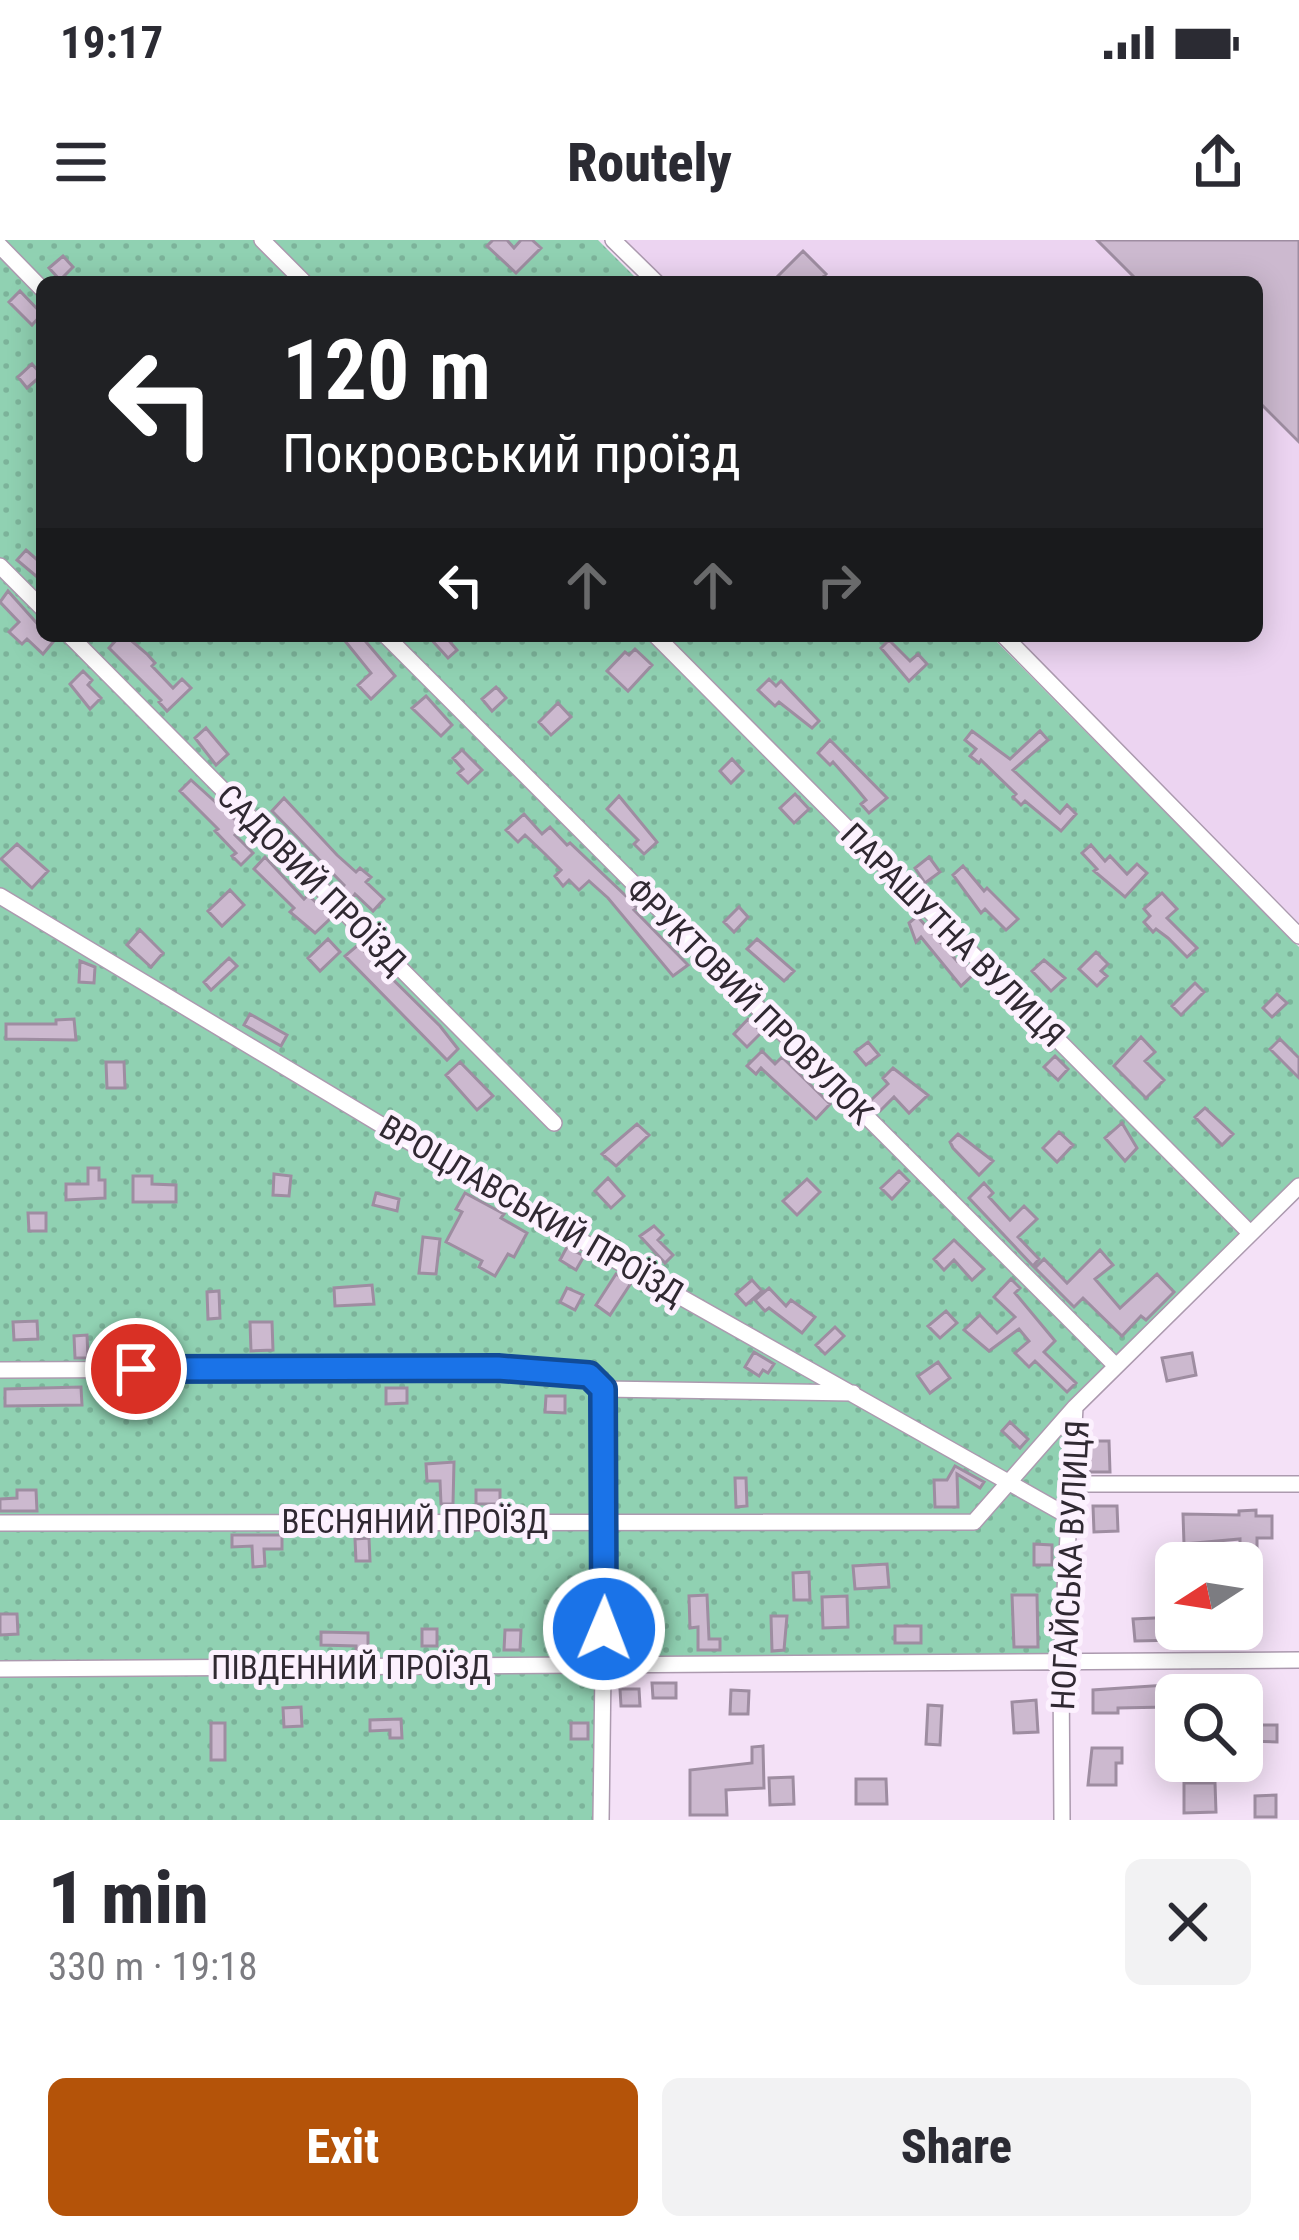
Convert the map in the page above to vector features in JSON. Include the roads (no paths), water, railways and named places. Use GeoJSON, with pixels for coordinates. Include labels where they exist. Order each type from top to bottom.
{"type":"FeatureCollection","features":[{"type":"Feature","properties":{"kind":"street"},"geometry":{"type":"LineString","coordinates":[[262,240],[298,276]]}},
{"type":"Feature","properties":{"kind":"street"},"geometry":{"type":"LineString","coordinates":[[614,240],[650,276]]}},
{"type":"Feature","properties":{"kind":"street"},"geometry":{"type":"LineString","coordinates":[[0,246],[36,283]]}},
{"type":"Feature","properties":{"kind":"street"},"geometry":{"type":"LineString","coordinates":[[0,566],[36,602]]}},
{"type":"Feature","properties":{"kind":"street","name":"САДОВИЙ ПРОЇЗД"},"geometry":{"type":"LineString","coordinates":[[76,642],[554,1123]]}},
{"type":"Feature","properties":{"kind":"street","name":"ФРУКТОВИЙ ПРОВУЛОК"},"geometry":{"type":"LineString","coordinates":[[392,642],[1115,1365]]}},
{"type":"Feature","properties":{"kind":"street","name":"ПАРАШУТНА ВУЛИЦЯ"},"geometry":{"type":"LineString","coordinates":[[662,642],[1250,1233]]}},
{"type":"Feature","properties":{"kind":"street"},"geometry":{"type":"LineString","coordinates":[[1010,642],[1299,936]]}},
{"type":"Feature","properties":{"kind":"street","name":"ВРОЦЛАВСЬКИЙ ПРОЇЗД"},"geometry":{"type":"LineString","coordinates":[[0,896],[463,1174],[1068,1516]]}},
{"type":"Feature","properties":{"kind":"street","name":"НОГАЙСЬКА ВУЛИЦЯ"},"geometry":{"type":"LineString","coordinates":[[1062,1820],[1061,1664],[1075,1407],[1299,1186]]}},
{"type":"Feature","properties":{"kind":"street"},"geometry":{"type":"LineString","coordinates":[[0,1370],[498,1368],[589,1375],[603,1389],[856,1393]]}},
{"type":"Feature","properties":{"kind":"street"},"geometry":{"type":"LineString","coordinates":[[601,1820],[603,1389]]}},
{"type":"Feature","properties":{"kind":"street"},"geometry":{"type":"LineString","coordinates":[[1005,1484],[1075,1407]]}},
{"type":"Feature","properties":{"kind":"street","name":"ВЕСНЯНИЙ ПРОЇЗД"},"geometry":{"type":"LineString","coordinates":[[0,1522],[974,1522],[1005,1484]]}},
{"type":"Feature","properties":{"kind":"street"},"geometry":{"type":"LineString","coordinates":[[1068,1484],[1299,1484]]}},
{"type":"Feature","properties":{"kind":"street","name":"ПІВДЕННИЙ ПРОЇЗД"},"geometry":{"type":"LineString","coordinates":[[0,1669],[1299,1660]]}}]}
